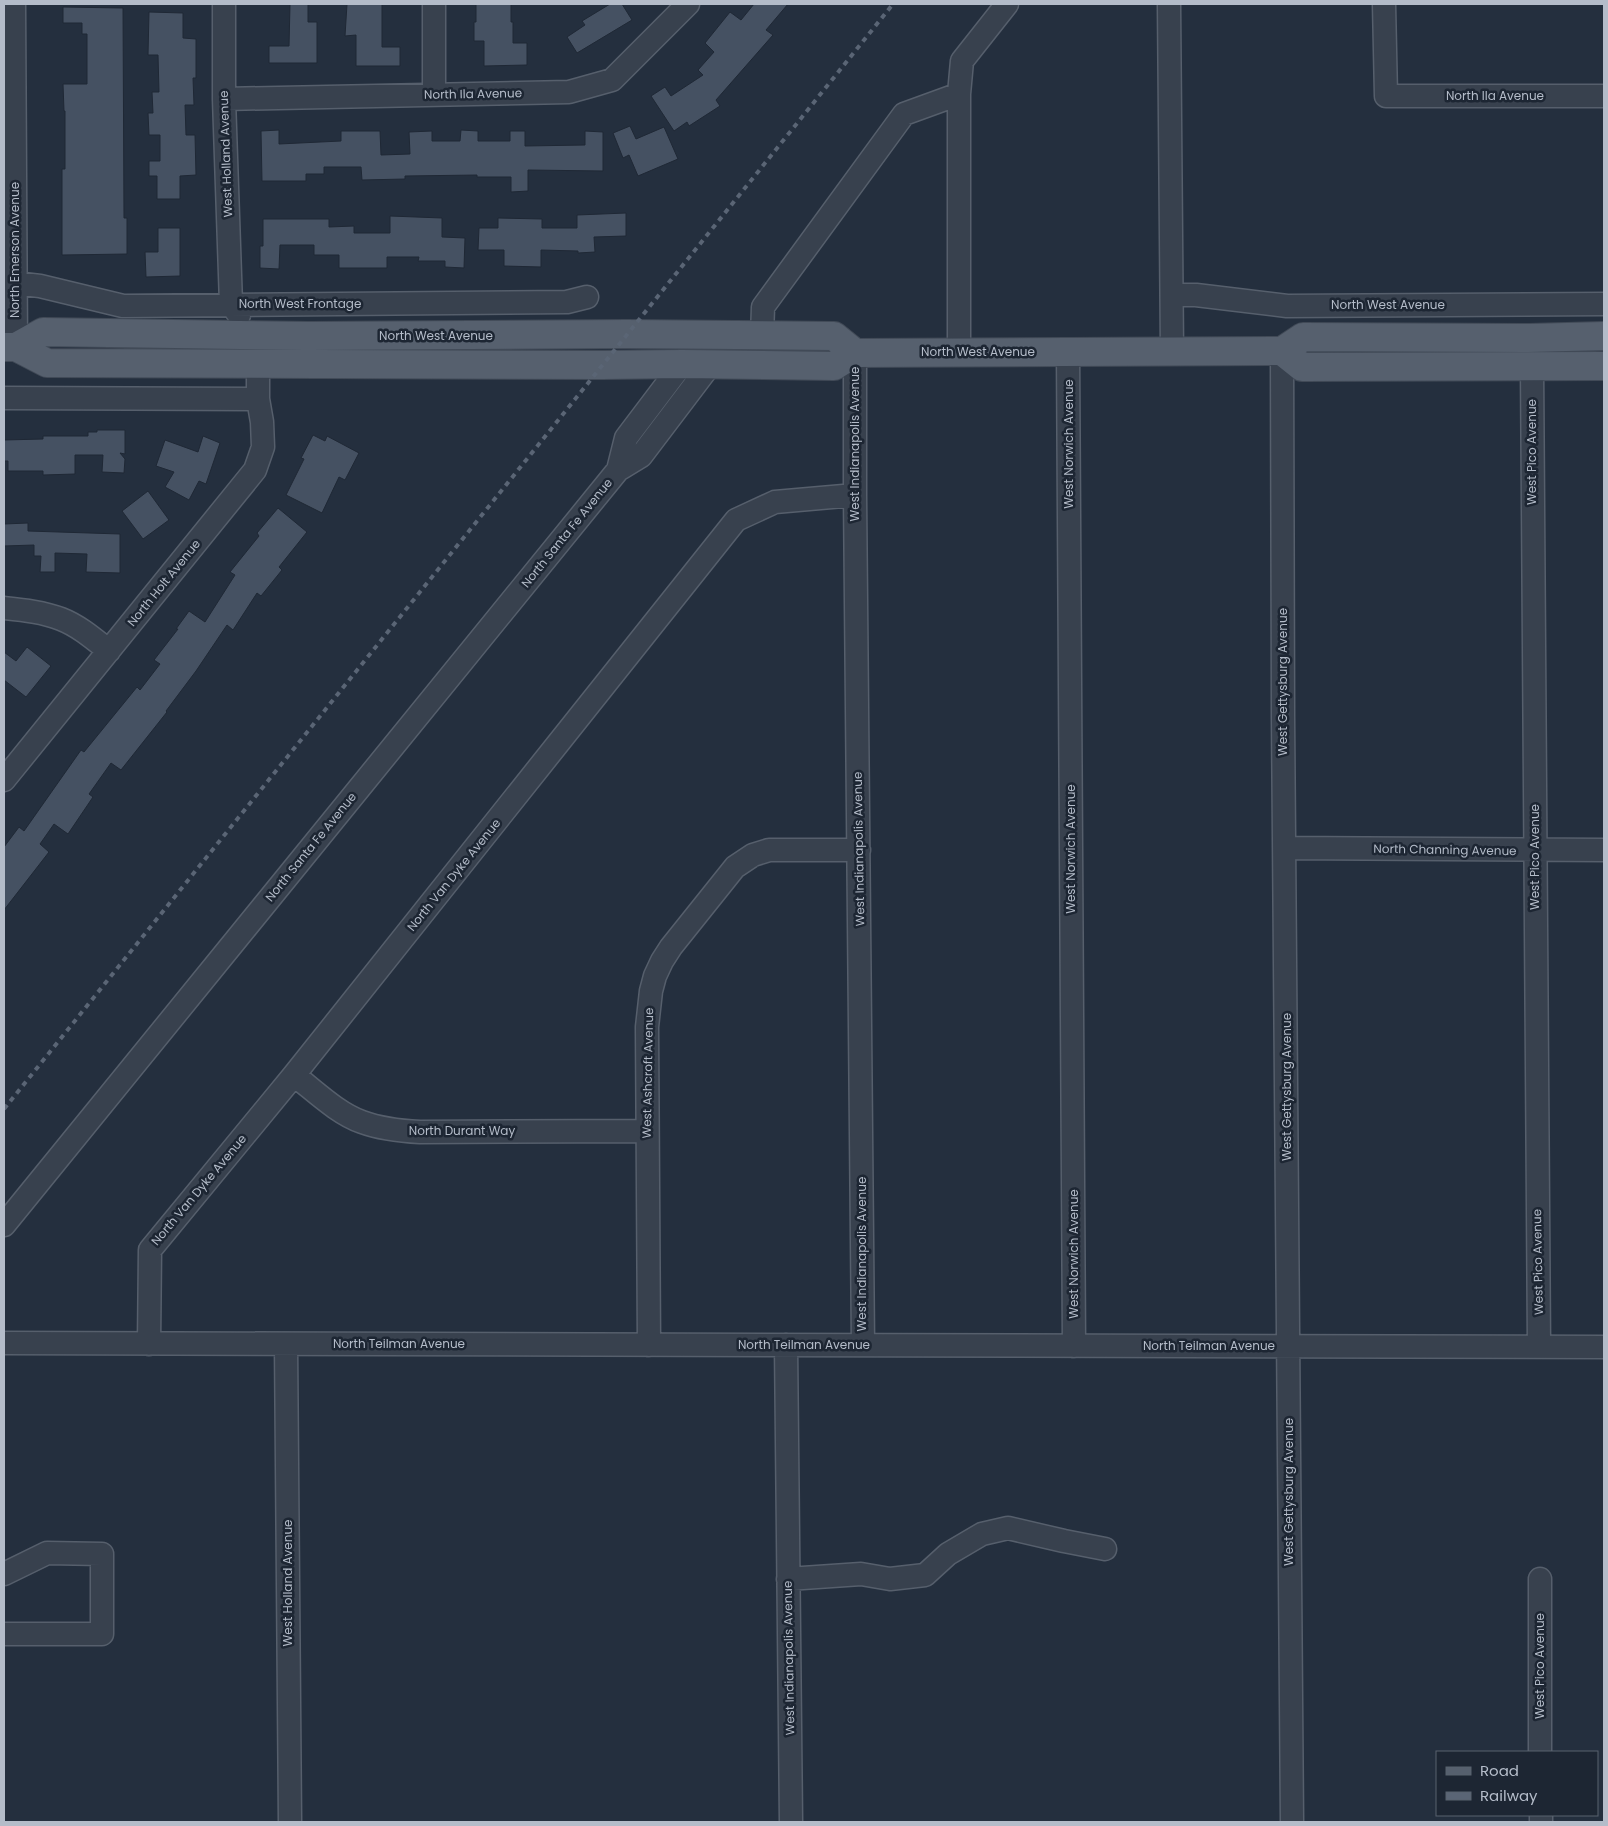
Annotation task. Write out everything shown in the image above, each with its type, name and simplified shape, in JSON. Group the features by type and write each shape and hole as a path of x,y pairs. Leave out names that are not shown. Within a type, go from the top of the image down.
{"main road":[{"name":"North West Avenue","path":"10,347 43,332 452,336 627,334 834,336 855,353 1282,351"},
{"path":"256,335 258,364"},
{"path":"682,364 694,354 709,350 746,350 762,336"},
{"path":"1604,336 1529,338 1302,337 1282,351 1302,368 1604,366"},
{"path":"10,347 48,363 834,366 855,353"}],"street":[{"name":"North Emerson Avenue","path":"10,347 15,284 9,211 14,4"},
{"name":"West Holland Avenue","path":"224,4 224,99 231,304"},
{"path":"434,4 434,94"},
{"name":"North Ila Avenue","path":"224,99 568,92 612,80 688,4"},
{"path":"959,352 959,94 962,61 1007,4"},
{"path":"1169,4 1172,351"},
{"name":"North Ila Avenue","path":"1384,4 1386,96 1604,96"},
{"path":"762,336 763,307 904,114 959,94"},
{"name":"North West Frontage","path":"15,284 40,286 123,306 567,302 587,297"},
{"name":"North West Avenue","path":"1172,295 1196,295 1287,306 1604,304"},
{"path":"200,334 231,304 256,335"},
{"name":"West Norwich Avenue","path":"1068,351 1074,1346"},
{"name":"West Gettysburg Avenue","path":"1282,351 1292,1822"},
{"name":"West Indianapolis Avenue","path":"855,353 854,495 863,1345"},
{"name":"North Holt Avenue","path":"4,780 110,651 254,470 263,447 262,422 258,399 258,364"},
{"name":"North Santa Fe Avenue","path":"618,470 626,438 682,364"},
{"name":"North Santa Fe Avenue","path":"4,1225 618,470 641,456 710,365"},
{"name":"West Pico Avenue","path":"1532,366 1539,1347"},
{"path":"4,398 258,399"},
{"name":"North Van Dyke Avenue","path":"149,1344 150,1250 294,1075 736,520 774,502 854,495"},
{"path":"4,608 38,612 62,619 85,632 110,651"},
{"name":"North Channing Avenue","path":"1285,848 1604,850"},
{"name":"West Ashcroft Avenue","path":"648,1345 646,1131 648,1008 655,976 666,953 730,872 747,858 760,852 777,849 859,850"},
{"name":"North Durant Way","path":"294,1075 360,1122 391,1129 420,1132 646,1131"},
{"name":"North Teilman Avenue","path":"4,1343 1604,1347"},
{"name":"West Holland Avenue","path":"286,1344 290,1822"},
{"name":"West Indianapolis Avenue","path":"786,1345 791,1822"},
{"path":"788,1579 861,1574 890,1578 925,1575 948,1554 982,1534 1008,1528 1105,1549"},
{"path":"4,1574 47,1553 102,1554 102,1634 4,1634"},
{"name":"West Pico Avenue","path":"1540,1579 1540,1751"}],"building":[{"path":"290,4 308,4 308,22 317,22 317,63 269,63 269,46 289,46"},
{"path":"347,4 382,4 382,47 400,47 400,66 356,66 356,35 345,36"},
{"path":"476,4 511,4 513,43 527,43 527,65 484,66 484,41 474,41"},
{"path":"610,4 622,4 632,20 577,53 567,37 585,25 582,21"},
{"path":"754,4 788,4 766,30 773,35 716,100 720,106 689,126 687,122 674,131 651,96 665,87 671,96 703,75 698,70 714,52 705,43 730,12 741,20"},
{"path":"63,7 123,8 124,218 127,218 127,254 62,255 62,169 65,169 63,84 87,84 87,34 82,34 82,23 63,23"},
{"path":"149,12 183,13 183,38 196,39 196,78 193,78 194,105 185,105 186,135 195,135 196,175 180,176 180,199 157,199 157,176 149,176 149,161 160,161 160,135 149,135 148,113 153,113 152,92 159,92 158,55 148,55"},
{"path":"630,126 636,139 664,127 678,159 638,176 629,155 623,158 613,133"},
{"path":"279,130 279,144 341,141 341,131 380,131 381,155 410,154 409,132 432,131 432,141 460,141 461,130 478,131 478,141 510,141 510,131 525,131 525,146 585,145 585,131 603,132 603,171 528,170 528,191 511,192 511,177 477,177 477,175 405,176 405,179 362,180 361,167 324,167 324,174 306,174 306,181 262,181 261,131"},
{"path":"626,213 626,236 594,237 595,252 578,253 578,251 541,250 541,267 504,266 504,250 478,250 479,228 498,228 498,218 542,219 542,228 577,228 577,215"},
{"path":"390,216 442,218 442,237 465,238 464,268 445,267 445,261 418,261 419,257 387,257 387,268 339,268 339,255 314,255 314,245 280,245 279,269 260,268 260,246 263,246 263,219 329,219 329,227 354,226 354,233 390,233"},
{"path":"158,228 180,228 180,276 146,277 145,252 158,252"},
{"path":"97,430 125,430 125,454 120,453 125,459 124,473 102,472 103,455 75,455 75,474 43,475 43,471 8,471 8,461 4,461 4,440 43,439 43,436 88,436 88,432 97,432"},
{"path":"313,435 325,441 327,436 359,453 345,480 339,477 322,513 286,495 304,459 301,458"},
{"path":"203,436 220,443 206,484 199,481 189,500 165,487 174,472 156,466 165,440 198,452"},
{"path":"148,491 169,520 143,539 122,511"},
{"path":"278,508 307,532 279,567 282,570 261,596 257,593 233,630 227,625 167,712 121,770 111,763 89,794 93,797 68,834 54,824 40,844 49,852 4,910 4,847 19,827 24,831 81,750 84,752 137,687 140,690 160,664 154,660 178,629 176,629 189,611 205,622 235,575 230,572 259,536 257,533"},
{"path":"28,523 28,531 120,534 120,573 86,572 87,554 55,553 55,572 40,572 41,556 34,556 34,545 4,546 4,524"},
{"path":"27,647 51,666 26,697 4,680 4,652 16,661"}],"railway":[{"path":"4,1109 893,4"}]}
